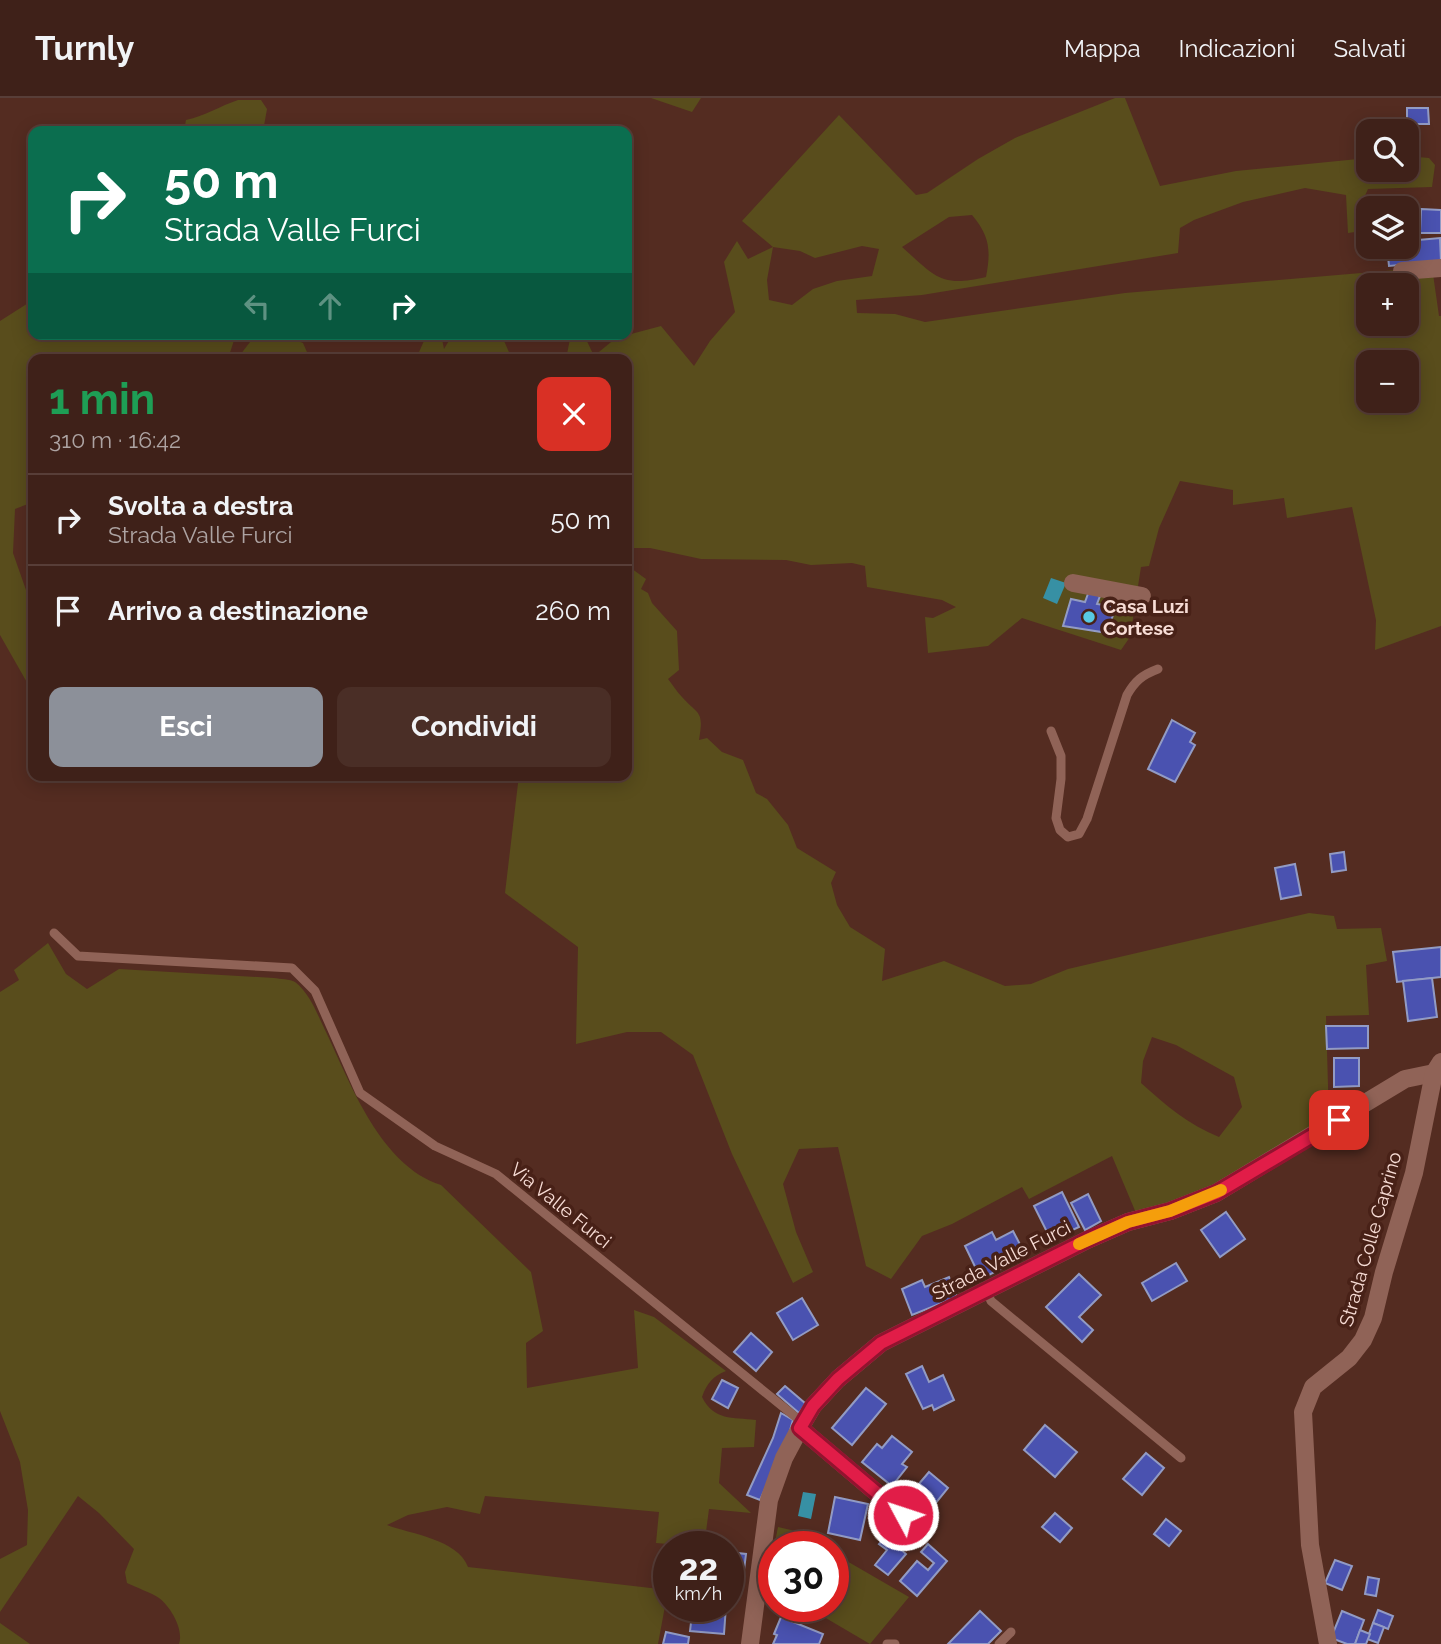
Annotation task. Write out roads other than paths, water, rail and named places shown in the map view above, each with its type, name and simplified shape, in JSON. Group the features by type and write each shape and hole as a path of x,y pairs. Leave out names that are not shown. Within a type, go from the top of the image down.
{"street":[{"path":"1402,271 1441,268"},
{"path":"1073,583 1142,596"},
{"name":"Strada Valle Furci","path":"750,1644 769,1500 784,1458 813,1406 838,1379 881,1343 1128,1222 1170,1211 1216,1193 1405,1079 1438,1067"},
{"name":"Strada Colle Caprino","path":"1328,1644 1310,1545 1303,1412 1313,1387 1349,1358 1363,1340 1373,1318 1414,1173 1438,1067"},
{"path":"802,1426 923,1532"}],"lane":[{"path":"1051,731 1061,756 1056,818 1060,830 1068,837 1079,834 1087,819 1127,695 1135,680 1158,669"},
{"name":"Via Valle Furci","path":"54,933 78,956 292,968 315,991 360,1093 435,1146 496,1174 802,1426"},
{"path":"986,1290 992,1301 1181,1458"},
{"path":"999,1644 1010,1632"},
{"path":"887,1644 895,1644"}],"water":[{"path":"1051,578 1066,583 1057,604 1043,598"},
{"path":"803,1492 816,1494 811,1519 798,1516"}],"place":[{"name":"Casa Luzi Cortese","path":"1089,617"}]}
